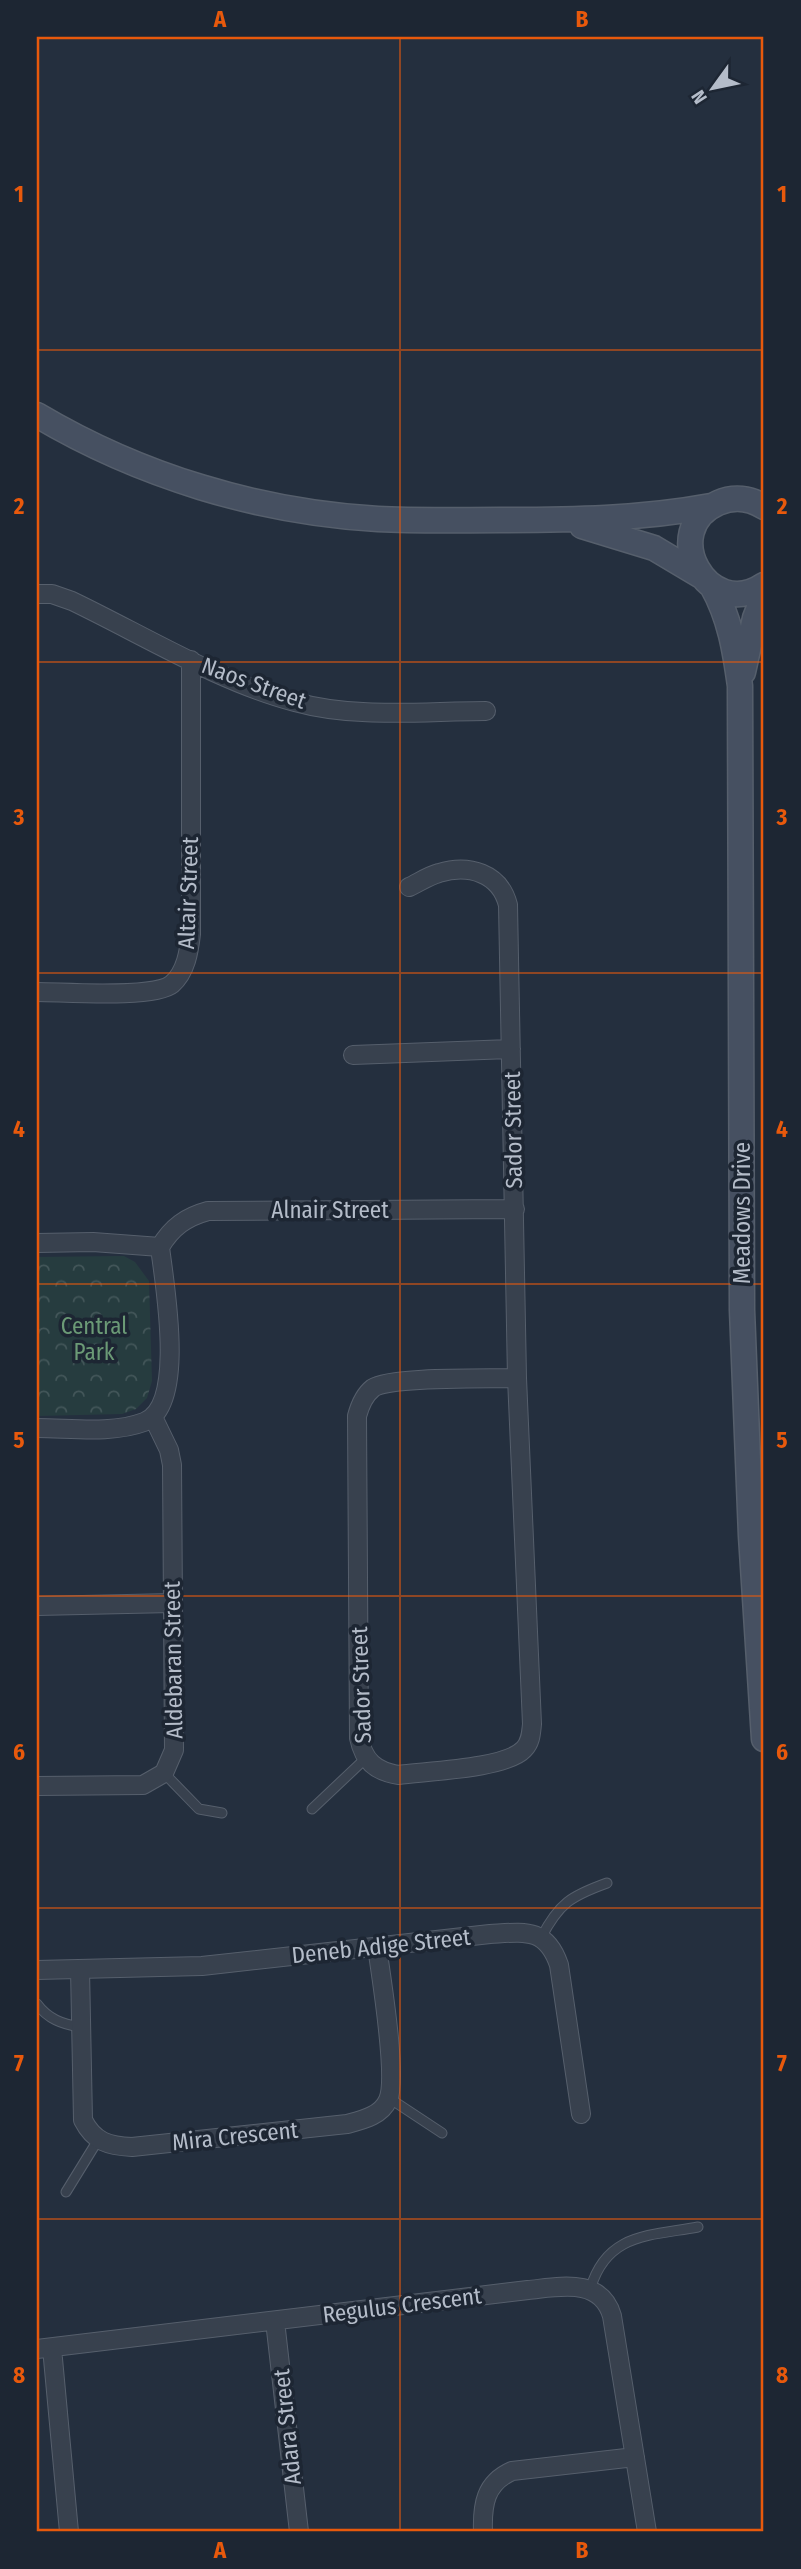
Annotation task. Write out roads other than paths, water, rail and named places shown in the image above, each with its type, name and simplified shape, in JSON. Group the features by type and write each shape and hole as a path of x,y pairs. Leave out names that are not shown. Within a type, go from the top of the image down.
{"street":[{"path":"37,415 69,434 142,467 242,499 318,512 377,519 558,520 640,516 710,506 740,498 756,502 764,508"},
{"name":"Meadows Drive","path":"710,506 699,517 692,531 691,555 724,608 732,631 740,686 742,1310 751,1536 764,1739"},
{"path":"558,520 654,548 726,592 742,593 757,590 764,585"},
{"name":"Naos Street","path":"37,594 52,594 72,601 191,660 266,693 318,707 369,712 486,711"},
{"name":"Meadows Drive","path":"740,686 755,618 764,595"},
{"name":"Altair Street","path":"37,992 146,992 170,986 179,978 191,934 191,660"},
{"name":"Sador Street","path":"409,887 437,873 463,870 491,876 505,892 509,924 517,1378 533,1724 530,1741 516,1756 503,1762 423,1772 383,1772 372,1766 366,1758 359,1738 357,1416 360,1406 373,1388 396,1381 517,1378"},
{"name":"Sador Street","path":"353,1055 511,1049"},
{"name":"Alnair Street","path":"160,1247 181,1222 208,1210 515,1209"},
{"path":"37,1244 93,1242 160,1247 168,1315 169,1368 163,1401 153,1417 145,1422 112,1428 37,1428"},
{"name":"Aldebaran Street","path":"37,1786 143,1785 164,1773 174,1750 172,1465 169,1450 153,1417"},
{"path":"37,1605 172,1603"},
{"name":"Deneb Adige Street","path":"37,1970 183,1967 521,1932 533,1933 541,1938"},
{"path":"541,1938 555,1952 559,1965 581,2114"},
{"path":"377,1947 387,2026 391,2087 389,2098"},
{"path":"80,1969 81,2110 89,2132 98,2140"},
{"name":"Mira Crescent","path":"98,2140 110,2146 132,2147 347,2124 377,2113 389,2098"},
{"name":"Regulus Crescent","path":"44,2348 528,2290 571,2286 590,2290"},
{"path":"590,2290 606,2302 612,2316 647,2532"},
{"name":"Adara Street","path":"275,2321 299,2532"},
{"path":"44,2348 69,2532"},
{"path":"483,2532 484,2500 490,2488 503,2476 512,2472 635,2457"}],"lane":[{"path":"312,1809 366,1758"},
{"path":"164,1773 199,1810 222,1813"},
{"path":"541,1938 551,1917 564,1902 578,1893 607,1883"},
{"path":"37,2004 43,2013 55,2021 80,2027"},
{"path":"389,2098 442,2133"},
{"path":"66,2192 98,2140"},
{"path":"590,2290 595,2274 607,2256 618,2246 634,2238 698,2227"}],"park label":[{"name":"Central Park","path":"94,1339"}]}
